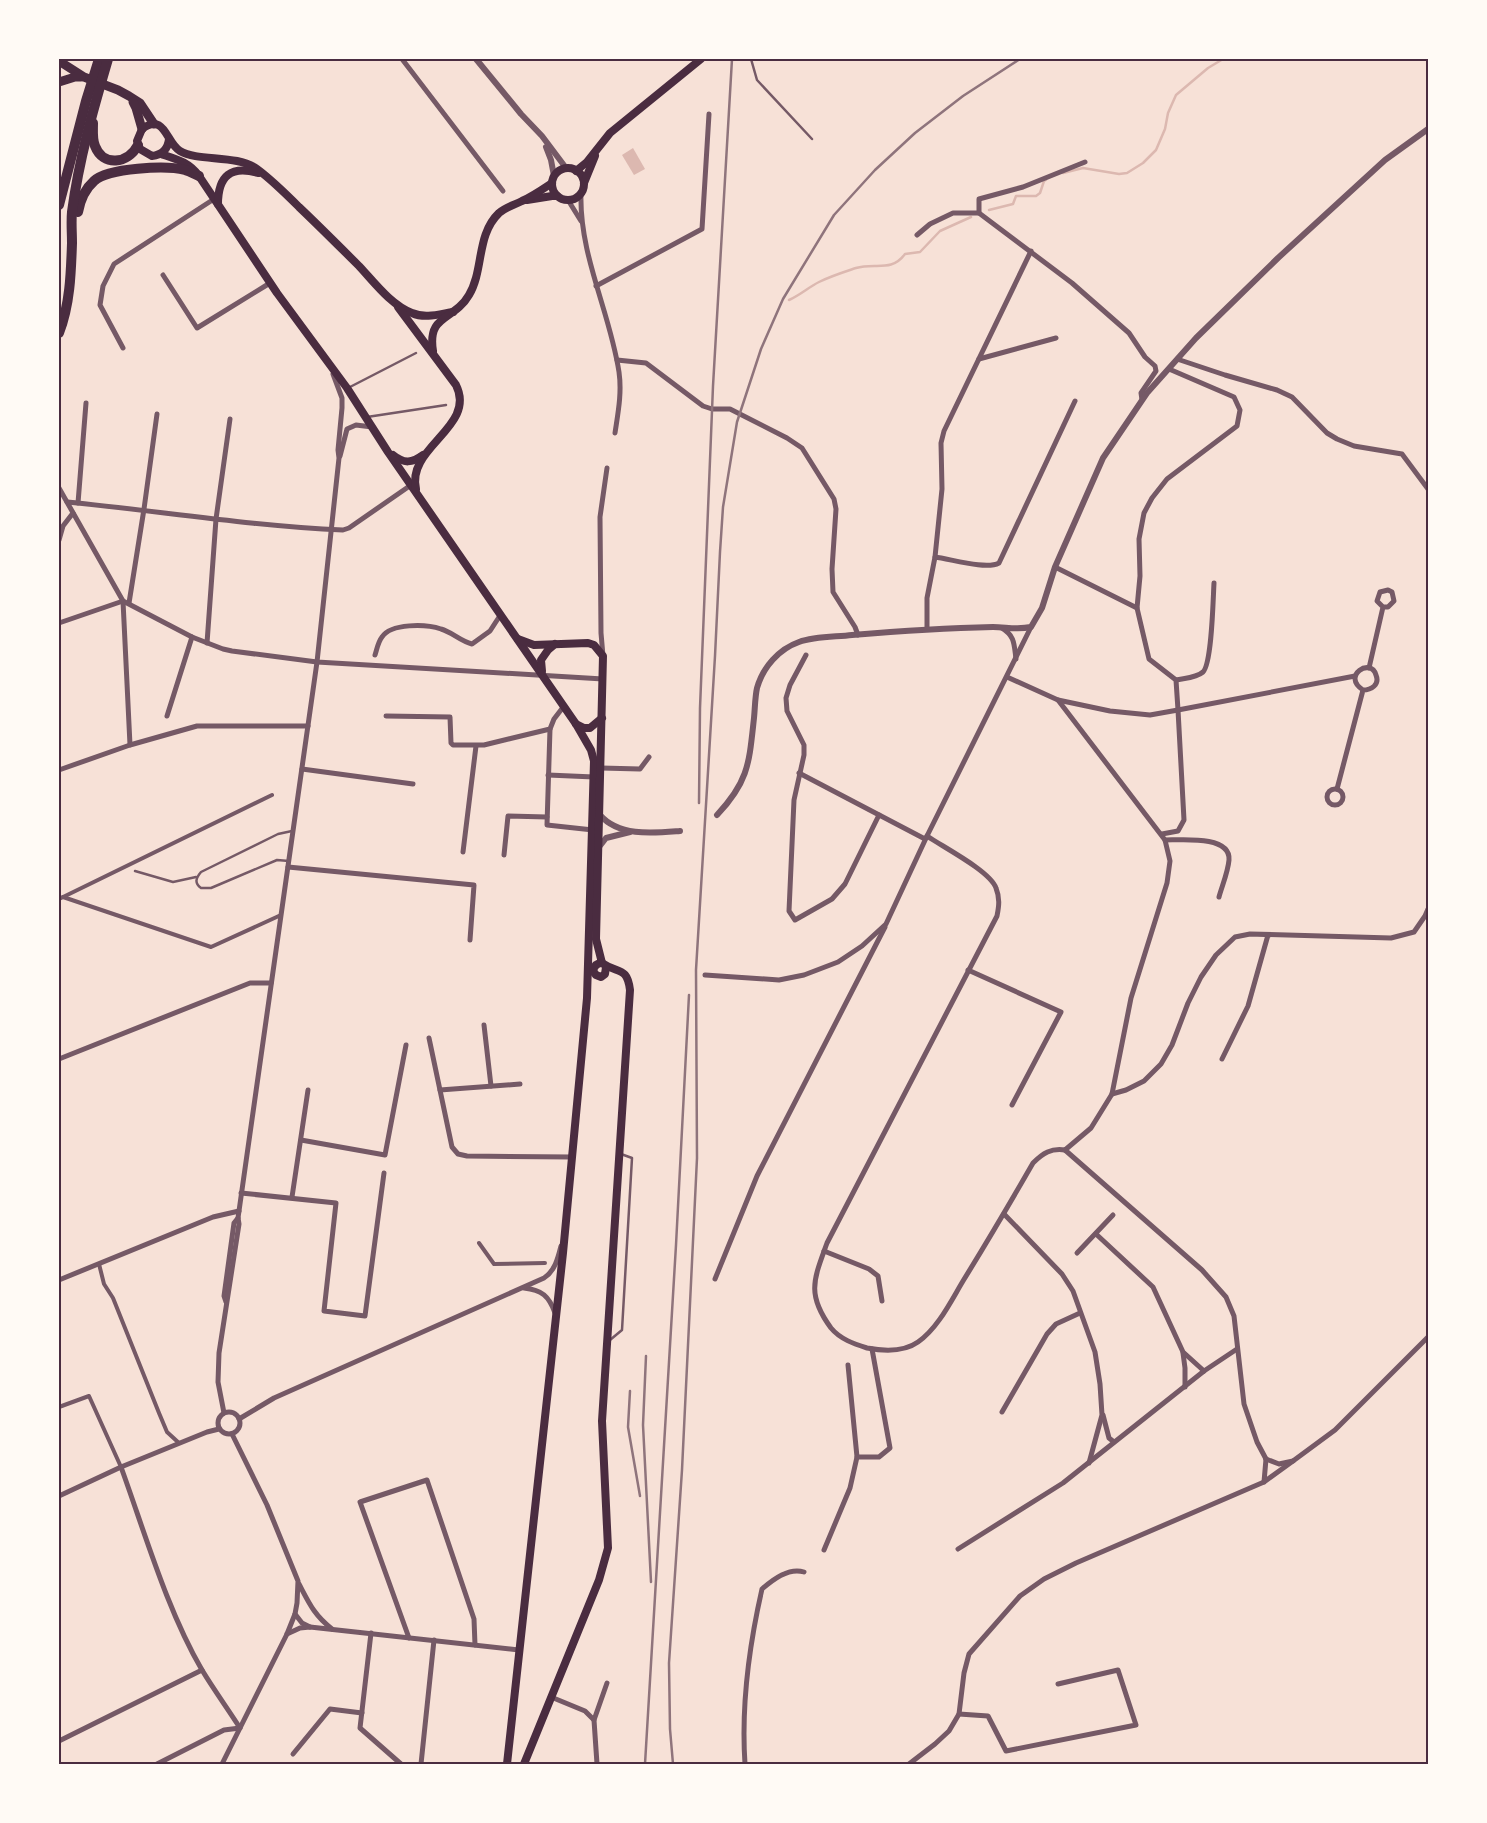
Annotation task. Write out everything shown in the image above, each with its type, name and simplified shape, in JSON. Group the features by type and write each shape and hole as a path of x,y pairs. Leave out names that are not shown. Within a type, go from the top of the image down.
{"highway":[{"path":"59,334 66,307 72,242 72,214 99,59"},
{"path":"59,205 90,103 108,59"},
{"path":"59,62 84,78"},
{"path":"59,82 75,77 84,78 118,90 140,103 154,124"},
{"path":"129,96 136,108 142,128"},
{"path":"90,103 95,147 99,153 106,158 116,161 124,160 138,146"},
{"path":"72,242 79,205 85,192 94,181 107,174 127,170 174,168 199,176"}],"main road":[{"path":"576,171 587,162 602,143 626,119 701,59"},
{"path":"169,139 167,148 156,156 147,155 140,150 137,136 142,128 154,124 166,130 173,146 185,154 232,160 250,165 276,184 395,303 456,385 460,406 456,417 424,454 415,461 408,462 398,460 388,452"},
{"path":"523,200 552,196 568,200 575,198 581,193 602,143"},
{"path":"160,154 193,167 270,283 328,362 564,706 576,724 594,761 588,998 566,1226 507,1764"},
{"path":"433,353 431,339 434,327 462,304 473,288 481,248 489,227 498,214 509,206 523,200 553,179 557,172 566,168 580,174 584,182"},
{"path":"216,202 218,192 227,175 236,170 263,174"},
{"path":"553,179 553,190 558,196"},
{"path":"395,303 411,313 424,316 453,312"},
{"path":"417,493 414,476 424,454"},
{"path":"518,640 534,645 588,643 594,645 603,656 596,939 599,967 588,998"},
{"path":"543,676 540,665 541,660 555,644"},
{"path":"576,724 584,728 590,728 595,726 602,718"},
{"path":"590,944 599,967"},
{"path":"524,1764 599,1580 608,1548 602,1429 630,990 625,974 599,967"}],"street":[{"path":"402,59 503,191"},
{"path":"476,59 521,114 542,136 566,168"},
{"path":"596,286 702,229 709,114"},
{"path":"715,1279 757,1176 886,924 996,695 1007,678 1042,608 1055,567 1103,458 1142,400 1177,359 1334,206 1398,150 1428,129"},
{"path":"542,136 552,160 553,179"},
{"path":"979,213 980,200 1023,187 1085,162"},
{"path":"581,193 582,221 596,286 616,360 620,396 615,433"},
{"path":"568,200 582,221"},
{"path":"122,348 100,305 103,286 114,264 216,202"},
{"path":"917,235 930,224 953,213 979,213 1031,251 1072,283 1129,333 1145,357 1155,366 1156,371 1141,393 1142,400"},
{"path":"927,628 927,598 935,556 942,489 941,443 944,431 1031,251"},
{"path":"163,275 197,328 270,283"},
{"path":"979,360 1056,338"},
{"path":"1177,359 1277,390 1292,397 1327,433 1337,440 1354,446 1402,454 1428,490"},
{"path":"616,360 646,363 703,406 712,409 730,409 787,438 802,448 834,499 836,509 833,592 858,635"},
{"path":"328,362 336,378 342,398 339,458"},
{"path":"1162,834 1178,831 1184,820 1176,680 1149,659 1137,608 1140,576 1138,539 1144,513 1167,478 1237,426 1240,410 1234,397 1169,369"},
{"path":"935,556 993,566 999,562 1075,401"},
{"path":"78,503 86,403"},
{"path":"130,745 126,602 144,509 157,414"},
{"path":"207,643 216,519 230,419"},
{"path":"224,1413 218,1382 218,1362 226,1302 224,1296 234,1223 238,1218 318,662 339,458 346,429 356,425 372,427"},
{"path":"603,656 601,634 600,517 607,468"},
{"path":"67,502 144,509 216,519 343,530 349,528 411,485"},
{"path":"59,488 126,602 192,637 223,649 318,662 603,679"},
{"path":"59,540 63,526 73,513"},
{"path":"1055,567 1137,608"},
{"path":"1176,680 1197,676 1204,671 1206,666 1209,654 1214,583"},
{"path":"59,623 126,602"},
{"path":"1369,668 1383,607"},
{"path":"375,655 382,636 393,628 405,626 440,629 472,644 490,631 501,614"},
{"path":"716,815 732,798 743,778 750,759 757,688 766,669 779,652 800,641 927,628 999,627 1018,630 1031,627"},
{"path":"999,627 1010,633 1013,639 1016,658"},
{"path":"588,643 594,641 601,634"},
{"path":"166,716 192,637"},
{"path":"806,654 790,685 786,698 787,711 804,745 804,754 794,800 789,911 795,920 832,898 845,884 879,815"},
{"path":"1363,668 1369,668 1377,676 1377,682 1374,687 1362,690 1355,682 1355,676 1363,668"},
{"path":"1007,678 1058,700 1110,710 1150,715 1355,676"},
{"path":"1337,789 1362,690"},
{"path":"799,773 926,838 987,875 996,887 999,901 997,916 824,1251 814,1285 817,1303 824,1318 834,1331 846,1340 872,1349 894,1350 917,1343 927,1335 953,1298 1033,1163 1042,1154 1050,1150 1065,1150 1091,1128 1112,1094 1131,998 1167,882 1170,861 1162,834 1058,700"},
{"path":"564,706 554,719 550,729 547,825 593,830"},
{"path":"386,716 450,717 453,745 476,746 550,729"},
{"path":"59,770 130,745 197,726 308,726"},
{"path":"463,852 476,746"},
{"path":"601,768 640,769 649,757"},
{"path":"302,769 413,784"},
{"path":"548,775 594,777"},
{"path":"61,898 272,795"},
{"path":"600,815 609,824 632,831 656,833 680,831"},
{"path":"504,855 508,816 547,817"},
{"path":"599,847 603,841 611,836 632,831"},
{"path":"1165,840 1206,840 1222,845 1229,852 1229,860 1218,897"},
{"path":"288,864 474,885 470,940"},
{"path":"61,898 212,947 281,915"},
{"path":"1112,1094 1126,1090 1144,1081 1161,1064 1172,1045 1188,1003 1201,977 1216,954 1236,937 1250,934 1391,938 1414,932 1428,909"},
{"path":"705,975 779,980 804,975 838,962 862,946 886,924"},
{"path":"1222,1059 1248,1006 1268,935"},
{"path":"968,970 1061,1012 1012,1105"},
{"path":"59,1059 250,983 271,983"},
{"path":"484,1025 491,1086"},
{"path":"429,1038 452,1147 458,1154 467,1156 572,1157"},
{"path":"301,1140 385,1155 406,1045"},
{"path":"440,1090 520,1084"},
{"path":"292,1197 308,1090"},
{"path":"1065,1150 1215,1284 1226,1297 1234,1316 1244,1404 1257,1442 1266,1460 1264,1482"},
{"path":"241,1193 336,1203 324,1311 365,1316 384,1173"},
{"path":"59,1280 213,1217 238,1210"},
{"path":"1004,1214 1062,1274 1073,1292 1095,1352 1102,1415 1109,1438 1114,1442"},
{"path":"1077,1253 1113,1216"},
{"path":"239,1419 281,1395 523,1288 550,1274 556,1264 566,1226"},
{"path":"1096,1234 1153,1287 1183,1352 1185,1368 1184,1387"},
{"path":"479,1244 494,1264 545,1263"},
{"path":"824,1251 869,1269 878,1276 882,1301"},
{"path":"99,1264 104,1284 113,1298 167,1432 179,1444"},
{"path":"523,1288 534,1289 547,1296 556,1315"},
{"path":"1002,1412 1047,1334 1056,1324 1080,1313"},
{"path":"909,1764 936,1744 949,1731 959,1714 964,1673 969,1654 1020,1596 1044,1579 1076,1562 1264,1482 1335,1430 1428,1337"},
{"path":"857,1457 879,1457 890,1448 872,1349"},
{"path":"958,1549 1063,1483 1204,1371 1237,1349"},
{"path":"1183,1352 1204,1371"},
{"path":"824,1550 850,1488 857,1457 848,1365"},
{"path":"59,1407 89,1396 121,1468 169,1599 202,1670 240,1728"},
{"path":"224,1413 234,1414 239,1419"},
{"path":"219,1429 219,1418 224,1413"},
{"path":"1089,1463 1102,1415"},
{"path":"219,1429 225,1434 232,1434 238,1430 239,1419"},
{"path":"59,1496 121,1468 219,1429"},
{"path":"232,1434 269,1510 311,1609 320,1620 332,1629"},
{"path":"1266,1460 1279,1464 1293,1461"},
{"path":"409,1638 360,1502 428,1480 474,1619 475,1645"},
{"path":"745,1764 743,1733 749,1655 762,1589 770,1582 791,1571 798,1570 804,1572"},
{"path":"222,1764 287,1634 295,1614 298,1581"},
{"path":"295,1614 302,1623 310,1627"},
{"path":"287,1634 300,1628 310,1627 519,1650"},
{"path":"371,1633 360,1728 401,1764"},
{"path":"421,1764 434,1640"},
{"path":"59,1741 202,1670"},
{"path":"959,1714 988,1716 1006,1751 1136,1726 1118,1670 1058,1684"},
{"path":"597,1764 594,1720 607,1683"},
{"path":"551,1697 585,1711 594,1720"},
{"path":"293,1754 330,1709 362,1713"},
{"path":"157,1764 224,1730 240,1728"}],"lane":[{"path":"751,59 757,80 812,139"},
{"path":"346,388 416,353"},
{"path":"366,418 446,406"},
{"path":"135,871 173,882 196,877 200,872 278,834 293,831"},
{"path":"196,877 198,886 206,889 277,860 288,864"},
{"path":"607,1343 622,1330 632,1158 619,1154"}],"shaded area":[{"path":"633,148 645,169 634,175 622,155"}],"waterway":[{"path":"1063,173 1083,168 1119,174 1127,173 1143,163 1156,150 1176,95 1208,68 1223,59"},
{"path":"989,210 1013,204 1016,196 1036,196 1040,193 1046,180"},
{"path":"789,300 819,282 838,274 863,266 888,265 900,260 905,254 920,252 940,231 971,217"}],"railway":[{"path":"699,803 700,708 713,386 732,59"},
{"path":"673,1764 670,1729 669,1663 682,1470 697,1158 696,970 723,507 737,422 761,349 783,299 834,215 875,170 915,133 963,96 1020,59"},
{"path":"645,1764 689,995"},
{"path":"646,1356 643,1425 651,1582"},
{"path":"630,1391 628,1427 640,1496"}]}
